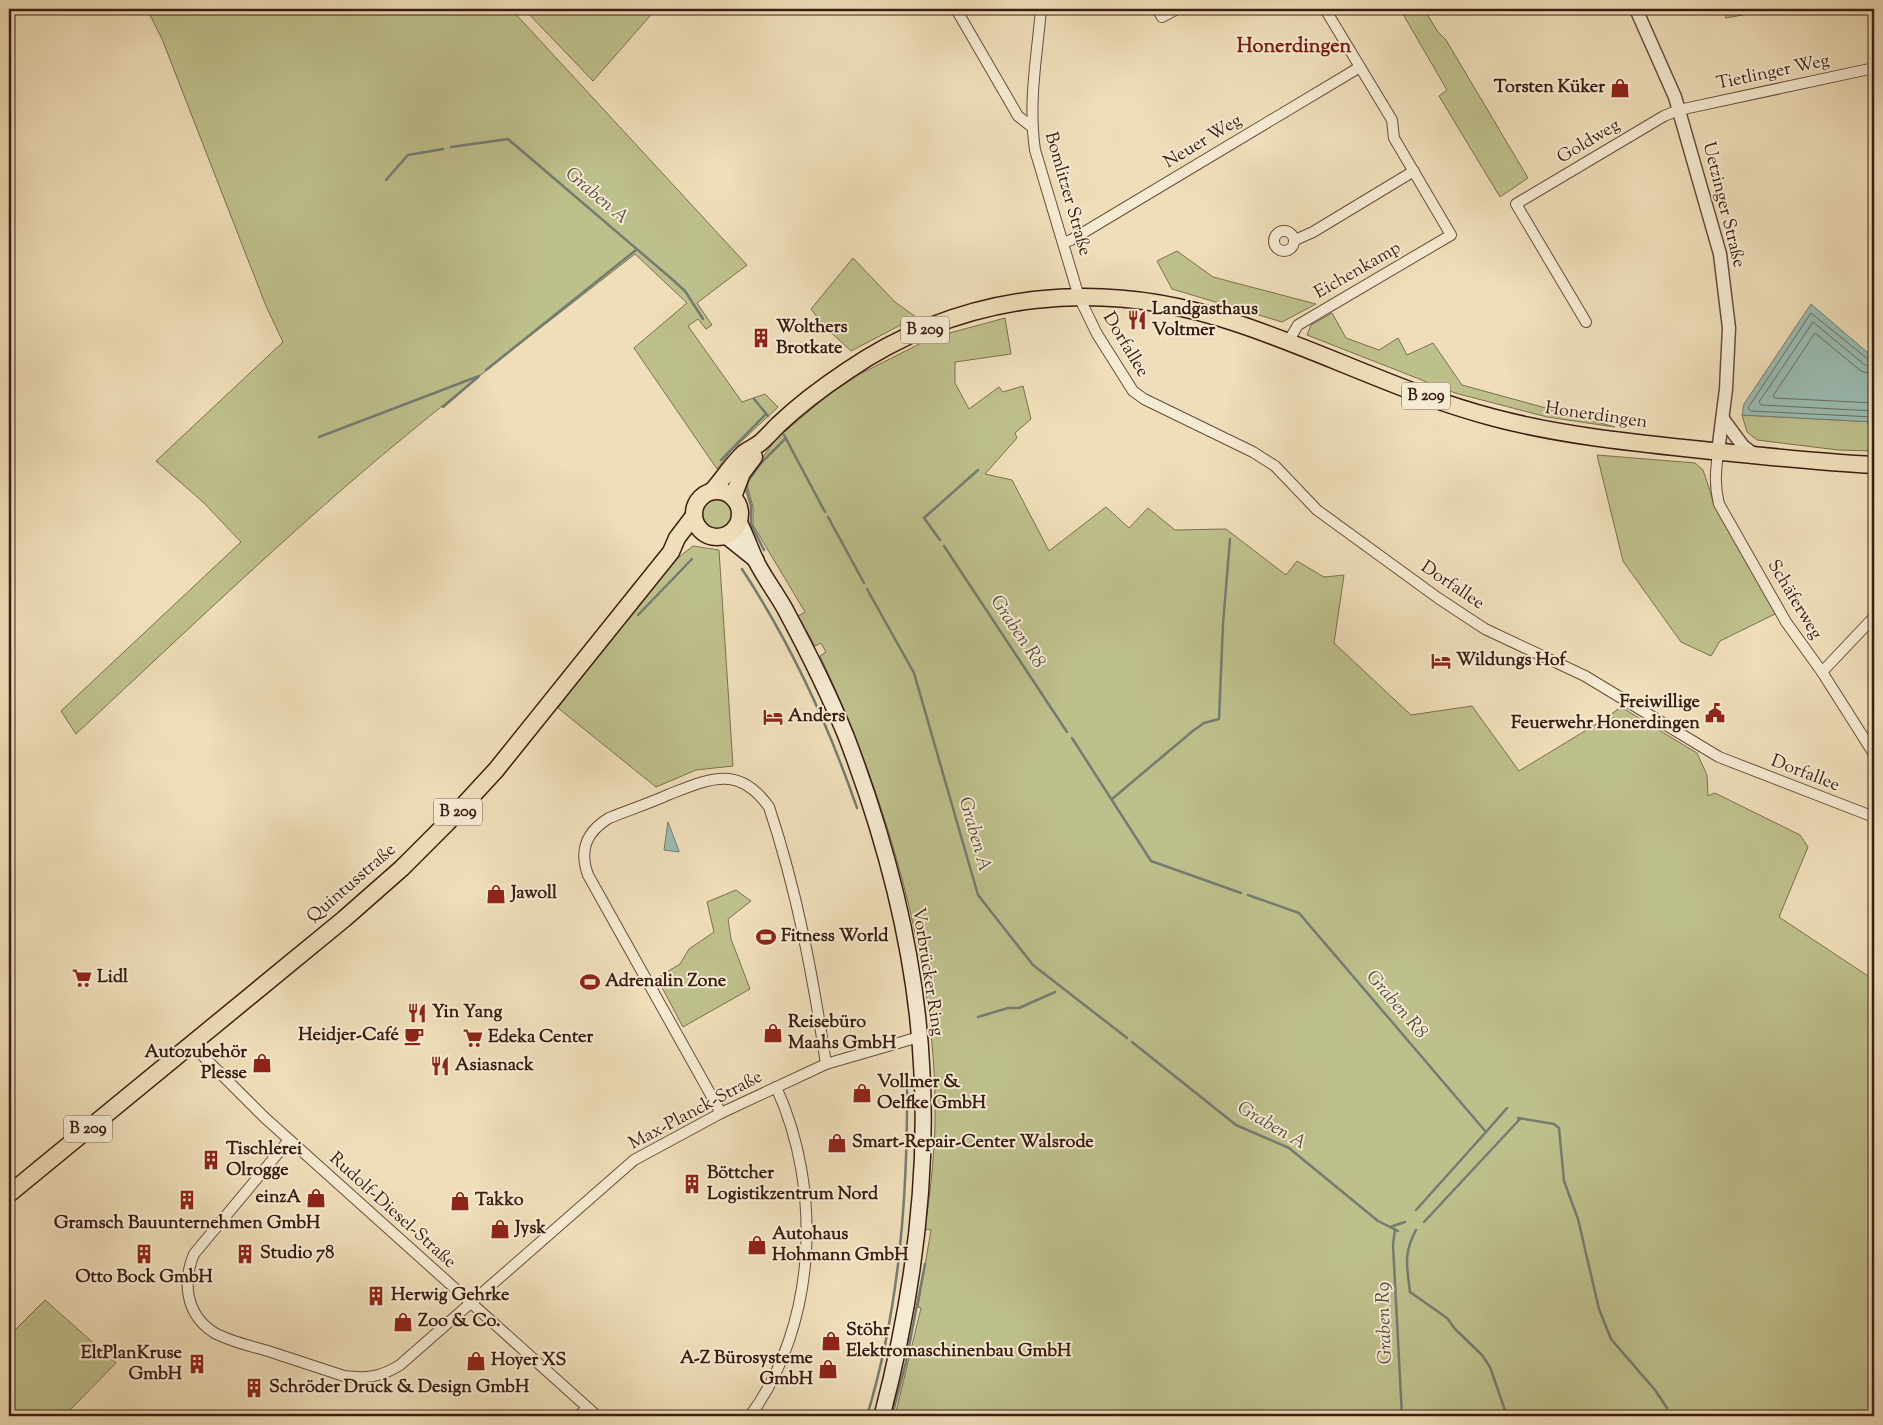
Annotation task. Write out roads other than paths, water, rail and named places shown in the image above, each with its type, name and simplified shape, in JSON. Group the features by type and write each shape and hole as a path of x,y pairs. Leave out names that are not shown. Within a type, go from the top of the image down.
{"main road":[{"name":"B 209","path":"694,517 694,510 700,498 712,491 745,452 759,444 796,409 848,370 934,325 1000,305 1079,296 1132,298 1190,309 1288,342"},
{"name":"Honerdingen","path":"1288,342 1429,397 1495,418 1542,429 1626,442 1718,452 1874,465"},
{"name":"B 209","path":"733,497 742,473 753,458 759,444"},
{"path":"694,517 696,524 705,534 715,537 726,536 734,530 739,522 740,509 733,497 724,491 712,491"},
{"name":"Quintusstraße","path":"9,1194 344,920 448,822 496,770 670,552 694,517"},
{"name":"Vorbrücker Ring","path":"739,522 756,560 814,665 842,727 860,776 897,899 907,950 919,1037 923,1103 916,1234 909,1295 896,1363 882,1416"},
{"name":"Quintusstraße","path":"670,552 705,534"},
{"name":"Vorbrücker Ring","path":"726,536 756,560"}],"street":[{"path":"956,9 1018,116 1032,127"},
{"name":"Bomlitzer Straße","path":"1041,9 1032,101 1032,127 1041,175 1079,296"},
{"path":"1157,9 1162,17 1176,9"},
{"path":"1295,240 1313,232 1414,171 1394,138 1392,120 1325,9"},
{"name":"Uetzinger Straße","path":"1636,9 1650,37 1679,110 1712,221 1726,288 1729,328 1723,419 1718,452"},
{"name":"Neuer Weg","path":"1063,243 1080,235 1360,67"},
{"name":"Tietlinger Weg","path":"1679,110 1874,68"},
{"name":"Goldweg","path":"1586,322 1516,204 1664,116 1679,110"},
{"name":"Eichenkamp","path":"1288,342 1298,325 1451,235 1414,171"},
{"name":"Dorfallee","path":"1079,296 1097,334 1133,391 1144,400 1253,452 1275,466 1317,510 1454,608 1485,628 1585,676 1719,757 1874,817"},
{"path":"1723,419 1743,446 1754,455"},
{"name":"Schäferweg","path":"1718,452 1715,477 1719,504 1786,622 1822,672 1874,754"},
{"path":"1822,672 1874,617"},
{"path":"721,1113 588,875 583,855 585,844 598,825 609,818 709,779 734,779 749,786 763,798 769,807 792,879 811,965 826,1064"},
{"name":"Max-Planck-Straße","path":"289,1140 194,1254 188,1267 186,1281 191,1307 202,1323 224,1337 344,1376 364,1378 389,1372 400,1365 472,1304 634,1160 721,1113 826,1064 919,1037"},
{"name":"Rudolf-Diesel-Straße","path":"192,1045 289,1140 597,1416"},
{"path":"750,1416 776,1375 799,1306 806,1264 808,1226 803,1184 796,1149 776,1087"},
{"path":"578,1416 588,1408"}],"water":[{"path":"1811,304 1874,358 1874,422 1742,415 1744,404"},
{"path":"668,822 679,851 679,852 664,850"}],"waterway":[{"name":"Graben A","path":"451,147 508,139 685,291 703,319"},
{"name":"Graben A","path":"386,180 408,155 443,149"},
{"path":"486,370 636,250"},
{"path":"319,437 479,376"},
{"path":"443,407 478,377"},
{"name":"Graben A","path":"754,399 768,416"},
{"path":"721,460 766,414"},
{"name":"Graben A","path":"784,435 825,512"},
{"path":"764,550 751,524 751,506 746,489 748,481 761,463 786,438"},
{"name":"Graben R8","path":"940,540 924,518 978,470"},
{"name":"Graben A","path":"828,517 864,583"},
{"path":"1112,799 1194,730 1204,723 1219,719 1223,624 1230,539"},
{"name":"Graben R8","path":"944,546 1067,732"},
{"path":"638,615 692,559"},
{"path":"742,569 777,626 807,685 834,746 857,808"},
{"name":"Graben A","path":"867,589 914,673 978,895 1033,965 1127,1038"},
{"name":"Graben R8","path":"1072,738 1151,861 1241,893"},
{"name":"Graben R8","path":"1248,895 1299,913 1486,1132 1507,1108"},
{"path":"978,1017 1008,1008 1019,1008 1055,992"},
{"name":"Graben A","path":"1132,1042 1236,1125 1289,1148 1378,1221 1398,1231"},
{"path":"867,1416 887,1333 900,1249 906,1164 907,1078"},
{"name":"Graben R8","path":"1518,1118 1554,1124 1559,1128 1564,1181 1578,1219 1599,1309 1611,1339 1655,1390 1667,1408"},
{"path":"1424,1222 1520,1119"},
{"path":"1416,1210 1486,1132"},
{"path":"1390,1227 1405,1222"},
{"name":"Graben R9","path":"1395,1229 1393,1245 1402,1416"},
{"name":"Graben A","path":"1416,1230 1409,1246 1407,1260 1410,1292 1447,1318 1455,1329 1482,1355 1490,1367 1507,1416"},
{"path":"892,1416 906,1362 925,1264"}],"place":[{"name":"Torsten Küker","path":"1620,88"},
{"name":"Landgasthaus Voltmer","path":"1137,320"},
{"name":"Wolthers Brotkate","path":"761,338"},
{"name":"Wildungs Hof","path":"1441,661"},
{"name":"Freiwillige Feuerwehr Honerdingen","path":"1715,713"},
{"name":"Anders","path":"773,717"},
{"name":"Jawoll","path":"496,894"},
{"name":"Fitness World","path":"766,937"},
{"name":"Lidl","path":"82,978"},
{"name":"Adrenalin Zone","path":"590,982"},
{"name":"Yin Yang","path":"417,1013"},
{"name":"Reisebüro Maahs GmbH","path":"773,1033"},
{"name":"Heidjer-Café","path":"414,1036"},
{"name":"Edeka Center","path":"473,1038"},
{"name":"Autozubehör Plesse","path":"262,1063"},
{"name":"Asiasnack","path":"440,1066"},
{"name":"Vollmer & Oelfke GmbH","path":"862,1093"},
{"name":"Smart-Repair-Center Walsrode","path":"837,1143"},
{"name":"Tischlerei Olrogge","path":"211,1160"},
{"name":"Böttcher Logistikzentrum Nord","path":"692,1184"},
{"name":"einzA","path":"316,1198"},
{"name":"Gramsch Bauunternehmen GmbH","path":"187,1200"},
{"name":"Takko","path":"460,1201"},
{"name":"Jysk","path":"500,1229"},
{"name":"Autohaus Hohmann GmbH","path":"757,1245"},
{"name":"Otto Bock GmbH","path":"144,1254"},
{"name":"Studio 78","path":"245,1254"},
{"name":"Herwig Gehrke","path":"376,1296"},
{"name":"Zoo & Co.","path":"403,1322"},
{"name":"Stöhr Elektromaschinenbau GmbH","path":"831,1341"},
{"name":"Hoyer XS","path":"476,1361"},
{"name":"EltPlanKruse GmbH","path":"197,1364"},
{"name":"A-Z Bürosysteme GmbH","path":"828,1369"},
{"name":"Schröder Druck & Design GmbH","path":"254,1388"}],"district":[{"name":"Honerdingen","path":"1294,47"}]}
